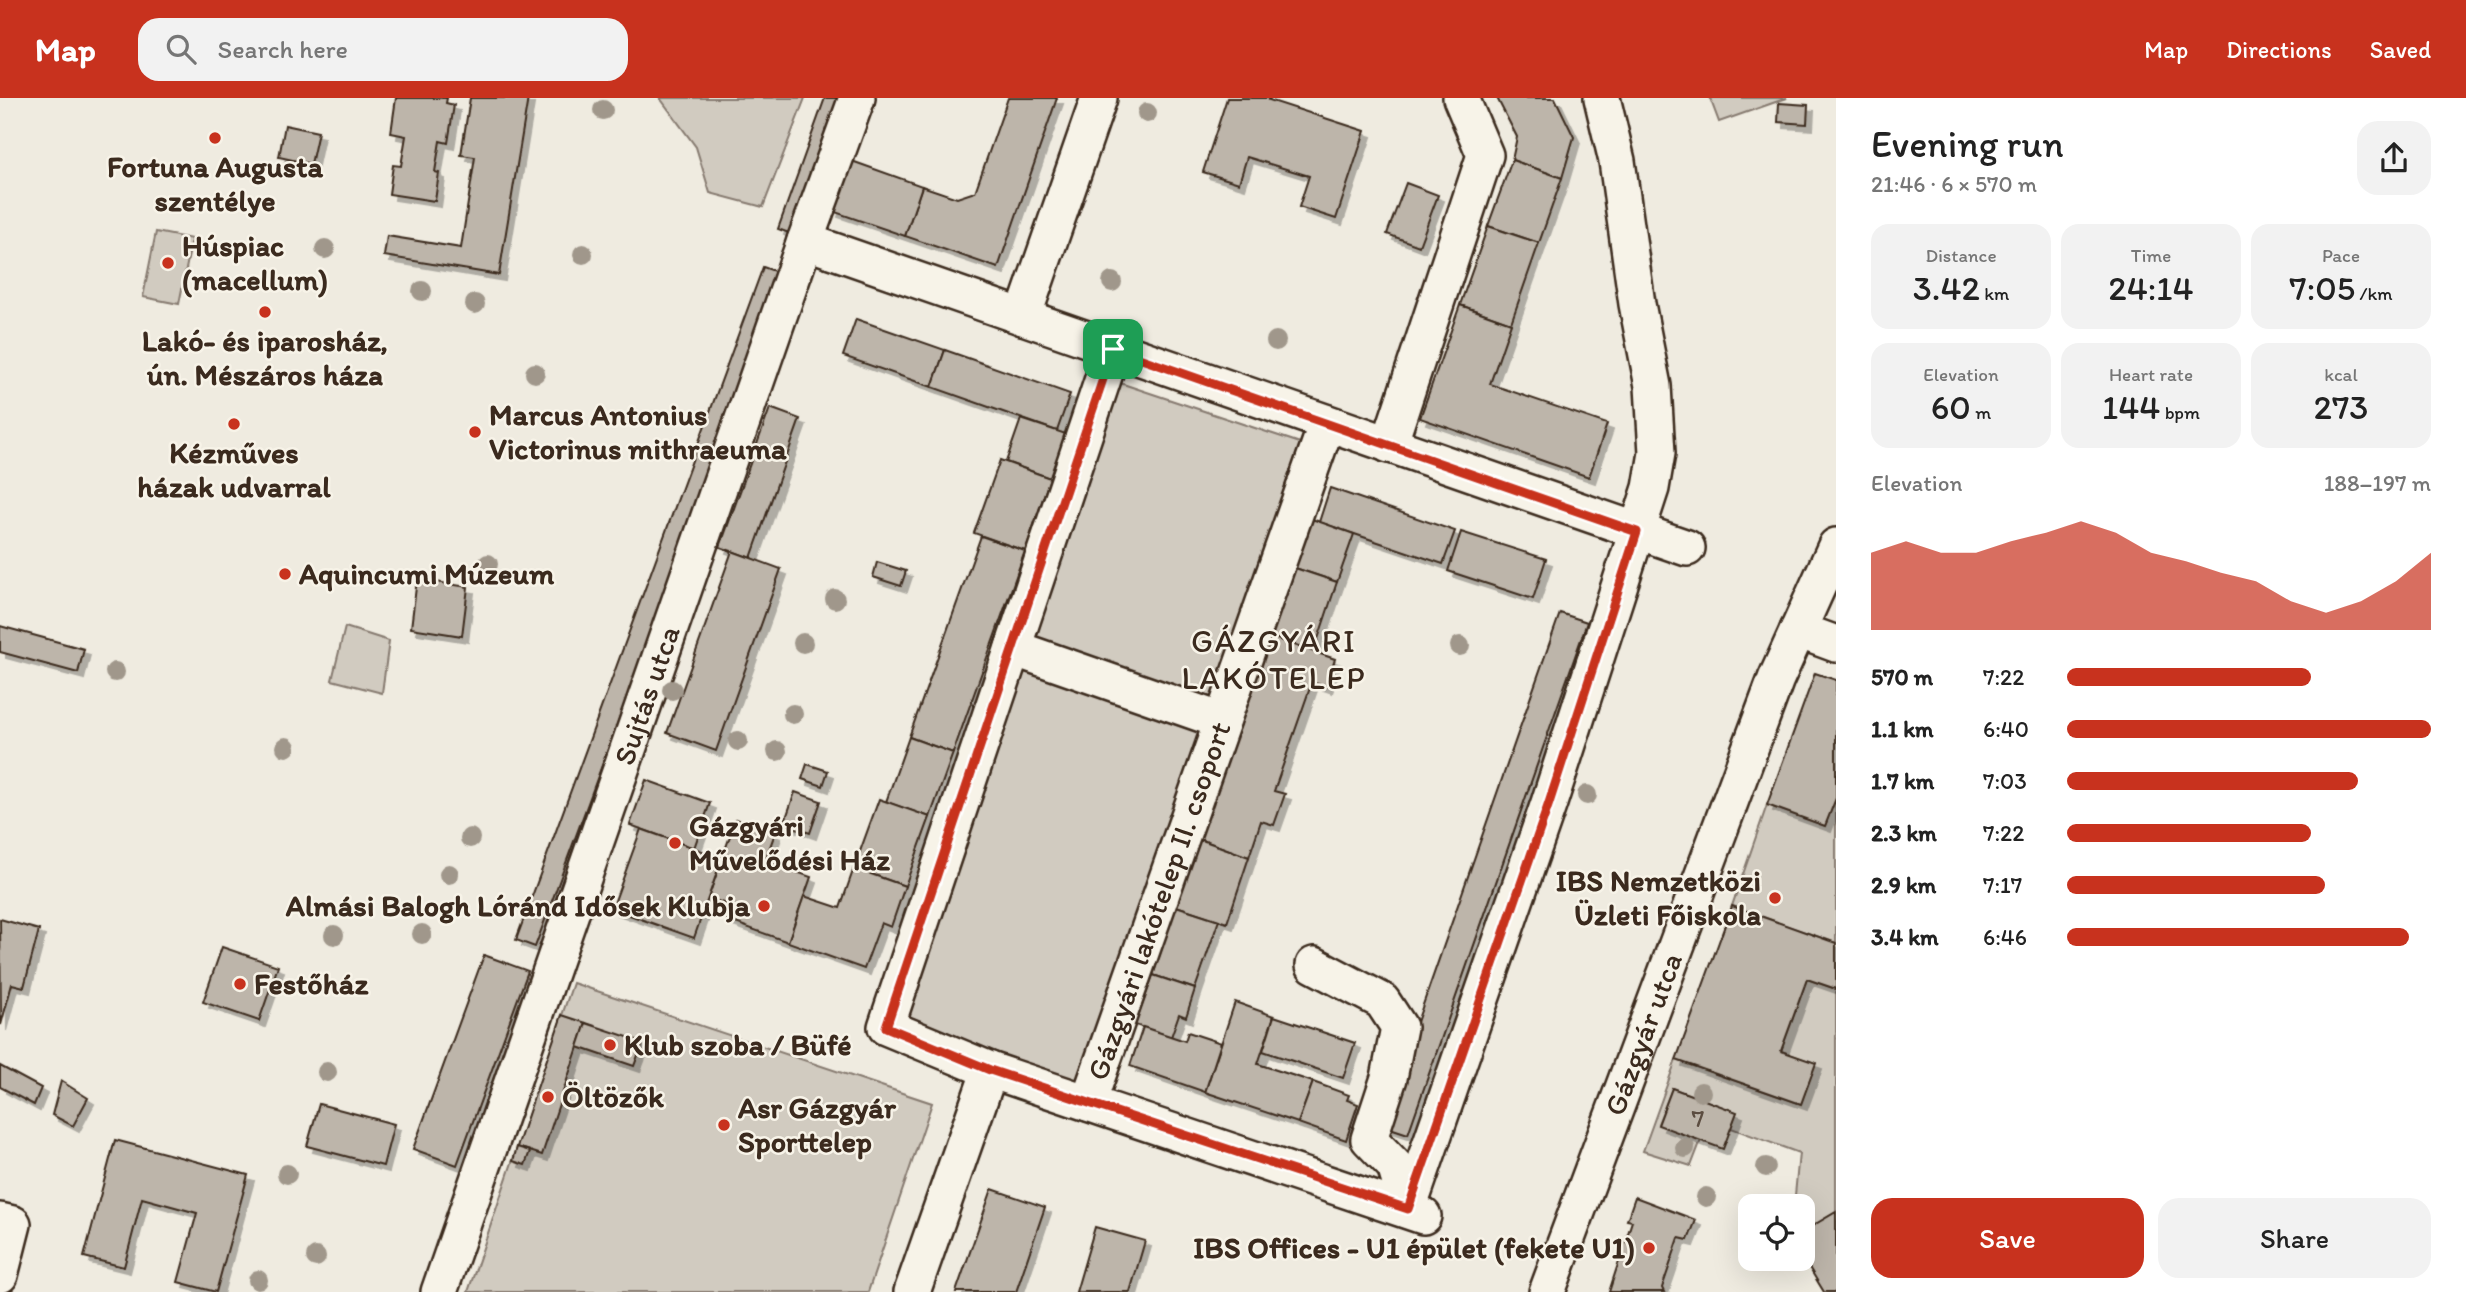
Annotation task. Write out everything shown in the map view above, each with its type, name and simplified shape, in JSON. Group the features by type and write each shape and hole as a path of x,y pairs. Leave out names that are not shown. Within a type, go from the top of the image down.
{"street":[{"name":"Sujtás utca","path":"439,1292 857,98"},
{"path":"1023,317 1099,98"},
{"path":"1388,445 1485,155 1461,98"},
{"path":"1415,1213 1637,532 1651,488 1657,453 1653,386 1637,304 1617,161 1602,98"},
{"path":"805,242 1687,548"},
{"path":"1113,349 886,1027 990,1070 1415,1213"},
{"name":"Gázgyári lakótelep II. csoport","path":"1088,1103 1327,424"},
{"name":"Gázgyár utca","path":"1547,1292 1776,679 1836,546"},
{"path":"1798,631 1836,644"},
{"path":"1013,648 1223,721"},
{"path":"1314,965 1382,1002 1399,1027 1388,1078 1369,1139 1395,1166 1415,1213"},
{"path":"912,1292 990,1070"},
{"path":"0,1221 13,1224 0,1275"}],"shaded area":[{"path":"660,98 805,98 763,207 710,193 696,147"},
{"path":"1710,98 1787,98 1719,122"},
{"path":"156,232 192,239 179,304 143,297"},
{"path":"1120,383 1300,443 1082,1082 902,1021"},
{"path":"345,627 389,641 382,693 332,680"},
{"path":"1836,797 1836,943 1732,906 1767,805 1825,826"},
{"path":"1807,979 1836,989 1836,1212 1815,1225 1815,1194 1795,1194 1799,1153 1731,1128 1736,1112 1672,1088 1658,1124 1701,1140 1691,1166 1643,1151 1676,1060 1801,1104 1815,1063 1781,1051"},
{"name":"Asr Gázgyár Sporttelep","path":"573,983 932,1103 868,1292 468,1292"}],"building":[{"path":"396,98 447,98 446,103 454,105 448,143 440,141 435,172 439,173 435,201 389,194 393,165 401,166 406,136 391,133"},
{"path":"470,98 528,98 499,275 384,256 387,236 461,248 475,157 461,155"},
{"path":"825,98 845,98 797,236 778,229"},
{"path":"1008,98 1057,98 998,268 905,236 922,186 957,198 975,192"},
{"path":"1227,98 1270,98 1269,100 1365,131 1336,219 1299,207 1309,176 1247,157 1239,183 1203,172"},
{"path":"1497,98 1555,98 1574,137 1562,178 1512,160 1517,137"},
{"path":"1779,103 1808,105 1807,124 1778,122"},
{"path":"285,125 318,132 311,164 279,157"},
{"path":"849,160 922,186 905,236 832,211"},
{"path":"1512,160 1562,178 1539,243 1488,226"},
{"path":"1406,183 1438,195 1419,246 1387,234"},
{"path":"1488,226 1539,243 1511,323 1460,305"},
{"path":"763,267 783,274 535,947 516,940"},
{"path":"1460,305 1511,323 1490,384 1607,424 1589,477 1420,418"},
{"path":"856,319 945,350 932,387 843,356"},
{"path":"945,350 1070,394 1057,431 932,387"},
{"path":"770,408 800,419 751,558 720,547"},
{"path":"1021,419 1066,434 1050,478 1006,462"},
{"path":"1000,460 1050,478 1025,551 974,533"},
{"path":"1330,488 1455,531 1443,564 1319,522"},
{"path":"1309,518 1354,534 1337,582 1292,567"},
{"path":"1461,532 1546,559 1533,599 1448,571"},
{"path":"981,536 1025,551 953,753 909,737"},
{"path":"732,551 781,569 716,751 667,733"},
{"path":"877,562 906,571 901,586 873,577"},
{"path":"1292,567 1337,582 1314,651 1268,636"},
{"path":"417,579 468,587 462,636 411,628"},
{"path":"1560,613 1587,622 1408,1134 1381,1125"},
{"path":"0,626 84,649 78,673 0,652"},
{"path":"1268,636 1335,659 1326,687 1312,682 1274,791 1285,794 1274,825 1261,821 1249,857 1199,839"},
{"path":"1815,673 1836,680 1836,798 1825,826 1767,805"},
{"path":"909,737 953,753 930,817 886,802"},
{"path":"807,764 828,771 823,786 802,779"},
{"path":"646,780 710,803 694,848 630,825"},
{"path":"795,792 821,801 810,833 784,824"},
{"path":"879,799 930,817 905,886 854,868"},
{"path":"736,819 775,833 765,861 811,877 788,942 727,920 732,906 708,898"},
{"path":"641,829 722,858 694,938 612,909"},
{"path":"1199,839 1249,857 1227,923 1176,906"},
{"path":"854,868 905,886 891,927 881,923 864,969 788,942 804,896 840,908"},
{"path":"1176,906 1219,920 1195,989 1153,975"},
{"path":"1732,906 1836,943 1836,989 1807,979 1781,1051 1816,1063 1801,1104 1676,1060"},
{"path":"0,919 39,930 24,987 12,984 1,1025"},
{"name":"Festőház","path":"222,947 278,966 259,1021 203,1002"},
{"path":"484,955 528,971 457,1165 413,1149"},
{"path":"1153,975 1195,989 1186,1017 1179,1014 1171,1037 1135,1025"},
{"path":"1235,1002 1274,1016 1258,1064 1313,1082 1298,1123 1205,1092"},
{"name":"Öltözők","path":"562,1015 586,1023 542,1155 517,1147"},
{"path":"1274,1016 1355,1043 1343,1078 1263,1051"},
{"name":"Klub szoba / Büfé","path":"586,1023 643,1042 634,1066 578,1047"},
{"path":"1143,1027 1185,1041 1188,1032 1221,1043 1205,1092 1130,1066"},
{"path":"0,1066 41,1088 34,1105 0,1087"},
{"path":"61,1081 88,1098 73,1126 52,1115"},
{"path":"1313,1082 1349,1095 1347,1100 1358,1104 1346,1140 1298,1123"},
{"path":"1672,1088 1737,1112 1723,1149 1658,1125"},
{"path":"319,1104 394,1124 383,1166 307,1146"},
{"path":"115,1140 248,1175 216,1292 178,1282 197,1213 142,1198 124,1267 84,1257"},
{"path":"517,1147 530,1151 525,1165 513,1161"},
{"path":"992,1189 1045,1207 1016,1292 956,1292"},
{"name":"IBS Offices - U1 épület (fekete U1)","path":"1635,1197 1696,1220 1688,1240 1679,1238 1662,1288 1664,1292 1609,1292 1632,1221 1627,1220"},
{"path":"1836,1212 1836,1292 1824,1292 1811,1271 1815,1271 1815,1224"},
{"path":"1095,1227 1145,1241 1130,1292 1076,1292"}],"place":[{"name":"Fortuna Augusta szentélye","path":"215,138"},
{"name":"Húspiac (macellum)","path":"168,263"},
{"name":"Lakó- és iparosház, ún. Mészáros háza","path":"265,312"},
{"name":"Kézműves házak udvarral","path":"234,424"},
{"name":"Marcus Antonius Victorinus mithraeuma","path":"475,432"},
{"name":"Aquincumi Múzeum","path":"285,574"},
{"name":"Gázgyári Művelődési Ház","path":"675,843"},
{"name":"IBS Nemzetközi Üzleti Főiskola","path":"1775,898"},
{"name":"Almási Balogh Lóránd Idősek Klubja","path":"764,906"},
{"name":"Festőház","path":"240,984"},
{"name":"Klub szoba / Büfé","path":"610,1045"},
{"name":"Öltözők","path":"548,1097"},
{"name":"Asr Gázgyár Sporttelep","path":"724,1125"},
{"name":"IBS Offices - U1 épület (fekete U1)","path":"1649,1248"}],"district":[{"name":"GÁZGYÁRI LAKÓTELEP","path":"1274,660"}],"route":[{"path":"1113,349 1637,532 1549,803 1408,1209 990,1070 886,1027 1113,349"}]}
